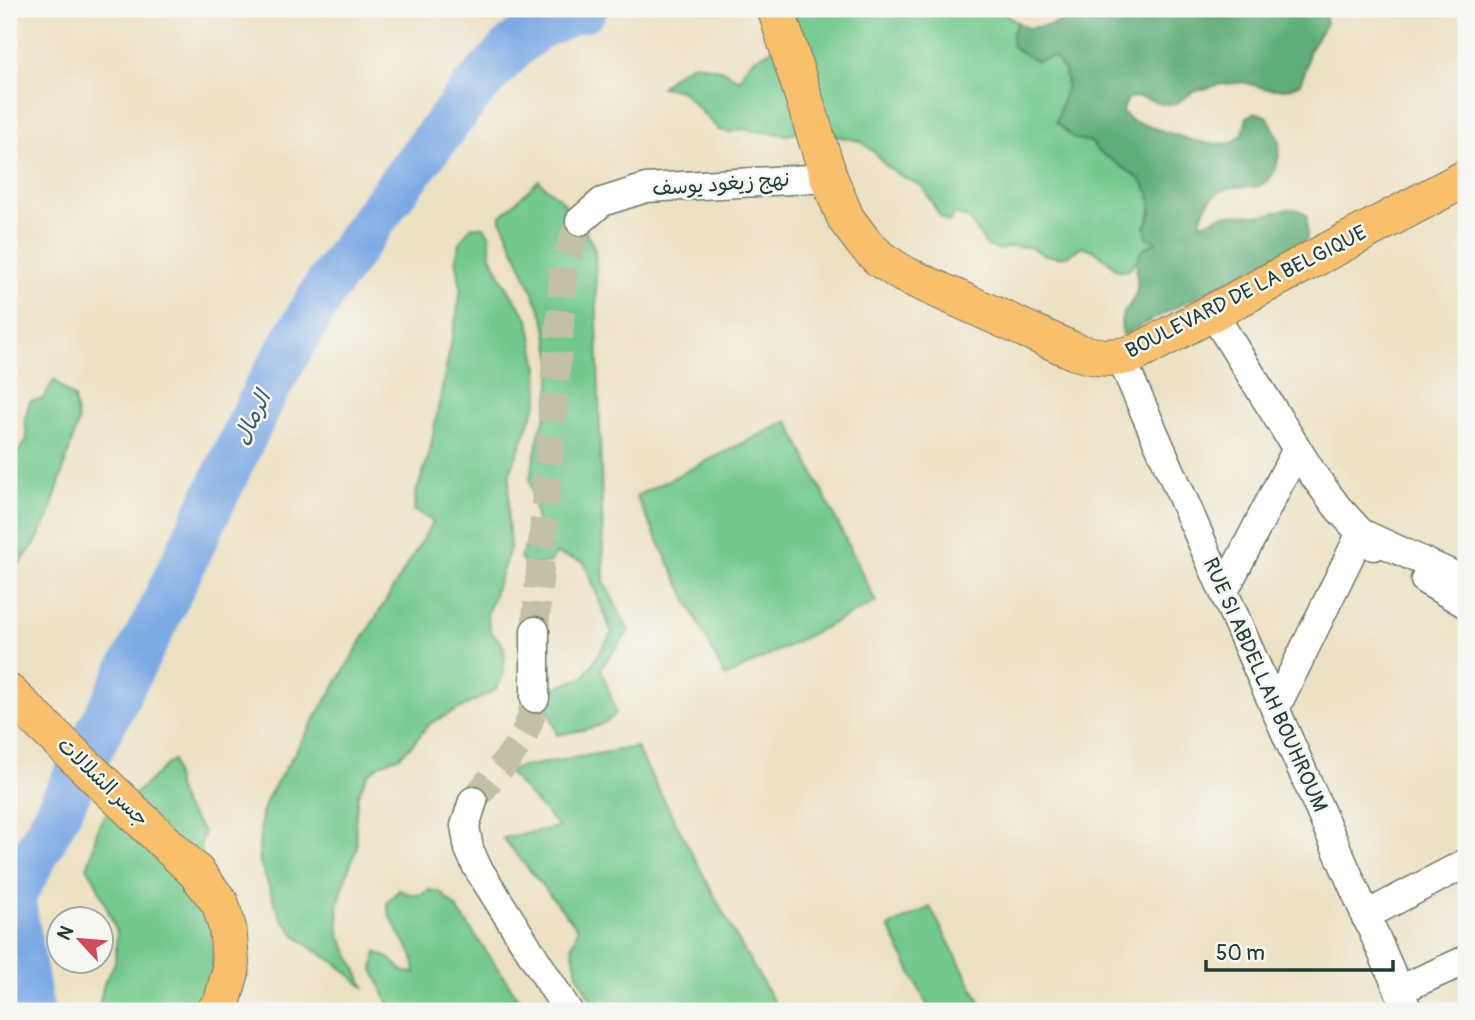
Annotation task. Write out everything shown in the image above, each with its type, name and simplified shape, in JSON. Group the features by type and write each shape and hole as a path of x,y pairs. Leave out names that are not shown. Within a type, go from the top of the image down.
{"main road":[{"name":"BOULEVARD DE LA BELGIQUE","path":"776,9 825,165 842,208 855,232 880,259 903,274 1074,351 1102,358 1121,358 1136,353 1466,178"},
{"name":"جسر الشلالات","path":"9,693 196,872 220,903 228,930 230,970 222,1003 215,1011"}],"street":[{"name":"نهج زيغود يوسف","path":"580,221 602,202 646,188 825,165"},
{"path":"1212,312 1319,482 1361,533 1386,556 1466,604"},
{"name":"RUE SI ABDELLAH BOUHROUM","path":"1121,358 1404,1001"},
{"path":"1224,591 1297,449"},
{"path":"1361,533 1466,581"},
{"path":"1275,709 1361,533"},
{"path":"535,631 535,698"},
{"path":"472,802 465,826 468,849 568,1011"},
{"path":"1365,916 1466,863"},
{"path":"1404,1001 1466,960"}],"green space":[{"path":"802,9 996,9 1017,22 1012,36 1054,56 1065,71 1073,138 1091,142 1145,185 1150,196 1151,210 1145,227 1156,242 1143,252 1127,271 1118,270 1096,251 1082,246 1069,255 1059,257 1045,255 1029,247 999,250 987,246 969,219 956,214 948,222 940,216 922,186 885,165 860,141 810,131 787,135 743,129 730,132 719,130 681,90 661,87 678,72 695,63 724,71 740,80 744,70 754,59 777,47"},
{"path":"1092,9 1325,9 1326,23 1309,51 1300,83 1288,89 1268,89 1242,82 1193,92 1175,104 1163,104 1140,97 1128,98 1122,112 1132,121 1210,144 1232,143 1243,134 1247,117 1255,112 1268,117 1279,142 1274,173 1259,186 1231,188 1218,193 1208,203 1200,224 1225,215 1260,215 1290,209 1307,216 1307,239 1123,335 1123,314 1137,289 1137,260 1143,250 1156,242 1147,237 1145,227 1152,213 1150,195 1140,179 1098,151 1091,142 1073,138 1056,122 1067,85 1065,71 1054,57 1036,61 1013,47 1012,36 1017,22 1027,28 1047,26"},
{"path":"539,180 569,208 595,249 604,582 629,631 601,668 616,712 612,718 598,726 557,735 543,692 584,677 612,633 584,562 556,554 551,562 527,568 520,557 537,524 530,478 540,430 546,416 553,364 544,318 500,217"},
{"path":"472,226 484,227 489,234 491,256 511,294 529,320 538,369 539,397 510,473 510,548 487,615 491,632 503,645 505,658 502,679 494,691 429,724 400,756 381,764 367,775 358,795 355,821 357,848 338,906 339,934 365,988 337,964 296,936 280,916 260,863 262,814 267,799 433,522 414,510 416,493 429,455 457,313 461,289 456,258 461,240"},
{"path":"54,380 74,398 78,422 49,516 36,542 17,567 9,583 9,460 27,440 25,418 30,401 43,399"},
{"path":"788,421 876,602 725,677 636,496"},
{"path":"636,747 735,935 779,1011 596,1010 577,974 572,945 578,929 503,838 559,827 506,770"},
{"path":"173,760 183,805 204,832 200,848 211,914 213,983 199,1011 98,1011 104,983 109,974 116,974 116,904 105,904 87,867 102,820"},
{"path":"399,890 420,895 429,890 440,892 457,909 527,1011 392,1011 373,969 376,952 389,958 404,972 415,973 413,956 390,917 387,903"},
{"path":"930,907 985,1011 930,1011 889,927"}],"waterway":[{"name":"الرمال","path":"9,897 12,898 46,835 156,620 267,388 324,290 387,201 473,90 512,48 536,28 584,9"},
{"name":"الرمال","path":"12,898 31,1011"}],"tunnel":[{"path":"535,631 563,266 580,221"},
{"path":"473,801 517,746 529,722 535,698"}]}
